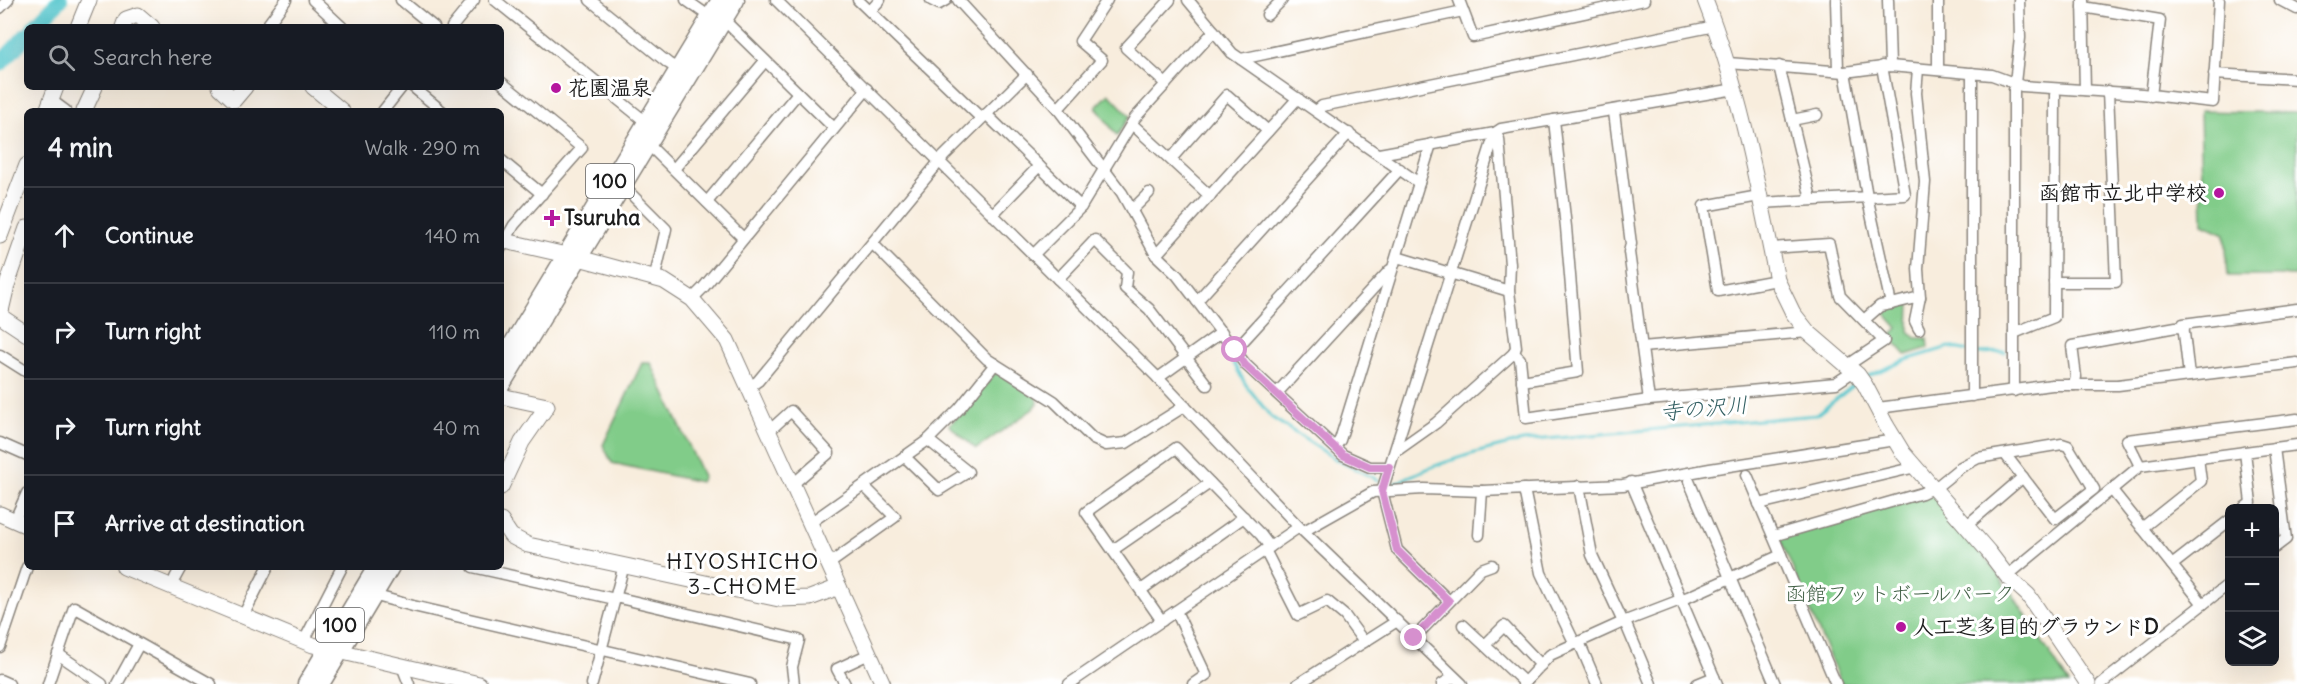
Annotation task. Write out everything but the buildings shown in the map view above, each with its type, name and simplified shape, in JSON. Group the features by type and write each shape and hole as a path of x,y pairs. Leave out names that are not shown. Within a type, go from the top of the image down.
{"main road":[{"name":"100","path":"504,381 708,12 720,0"},
{"name":"100","path":"504,358 573,257 708,12 736,0"},
{"name":"100","path":"321,684 334,650 374,570"},
{"name":"100","path":"306,684 334,650 389,570"}],"street":[{"path":"0,8 8,0"},
{"path":"79,24 89,0"},
{"path":"268,24 286,0"},
{"path":"313,0 339,24"},
{"path":"401,0 430,24"},
{"path":"454,24 474,0"},
{"path":"495,0 646,122"},
{"path":"590,0 678,69"},
{"path":"686,0 708,12 765,61 834,128"},
{"path":"776,0 1158,378 1301,529 1458,680"},
{"path":"858,0 1081,207"},
{"path":"870,10 880,0"},
{"path":"931,0 939,4 946,0"},
{"path":"958,0 1058,109 1122,194 1156,255 1177,275 1245,365 1343,455 1370,467 1389,467"},
{"path":"1058,109 1102,60 1080,41 1107,0"},
{"path":"1166,84 1126,48 1170,0"},
{"path":"1188,0 1232,53 1419,183"},
{"path":"1267,15 1282,0"},
{"path":"1459,0 1473,37 1624,2 1644,0"},
{"path":"1705,0 1728,63 1777,280 1789,306 1808,332 1856,374 1895,440 2007,576 2028,595 2088,684"},
{"path":"1836,0 1842,71 1891,304"},
{"path":"1777,280 1718,291 1704,206 1760,200 1905,195 1886,66 1888,0"},
{"path":"1938,0 1938,70"},
{"path":"2014,391 2014,87 2020,38 2019,0"},
{"path":"1728,63 1842,71 1886,66 1938,70 1992,75 2014,87 2108,91 2213,102 2219,0"},
{"path":"2280,0 2297,9"},
{"path":"2085,90 2083,4 2160,20 2151,96"},
{"path":"1240,59 1463,11"},
{"path":"124,24 126,19 138,15 148,24"},
{"path":"1316,111 1322,106 1715,26"},
{"path":"1033,255 1081,207 1132,124 1214,31"},
{"path":"674,169 765,61"},
{"path":"1779,66 1811,199"},
{"path":"1918,69 1916,93 1925,182 1918,269 1920,297 1915,321 1919,329"},
{"path":"1972,73 1972,396"},
{"path":"748,388 758,381 939,163 1027,74"},
{"path":"2214,74 2297,79"},
{"path":"504,84 582,148 514,225 504,240"},
{"path":"692,299 867,89"},
{"path":"1379,154 1495,133 1501,129 1614,112 1735,89"},
{"path":"85,108 94,90"},
{"path":"223,90 234,100 242,90"},
{"path":"317,90 338,108"},
{"path":"384,108 400,90"},
{"path":"416,90 438,108"},
{"path":"2054,282 2116,282 2108,91"},
{"path":"707,202 798,93"},
{"path":"1170,159 1227,95 1268,131"},
{"path":"2014,333 2054,317 2055,95"},
{"path":"1156,255 1298,98"},
{"path":"1614,112 1631,244 1629,252 1649,400"},
{"path":"1792,120 1817,115"},
{"path":"1522,381 1578,372 1566,227 1554,120"},
{"path":"1132,124 1210,196"},
{"path":"1197,301 1349,133"},
{"path":"1449,601 1397,550 1382,491 1495,133"},
{"path":"1395,452 1436,423 1514,354 1516,347 1509,291 1510,264 1499,139 1495,133"},
{"path":"1335,447 1340,440 1431,144"},
{"path":"654,150 743,238"},
{"path":"504,162 542,194"},
{"path":"992,215 1039,166"},
{"path":"1235,350 1400,169"},
{"path":"0,236 24,173"},
{"path":"629,192 666,229 656,272"},
{"path":"1132,210 1149,193"},
{"path":"24,237 7,285 0,316 24,332"},
{"path":"1058,279 1095,240 1127,272 1125,288 1149,309 1208,385"},
{"path":"504,243 573,257 664,281 692,299 727,340 882,684"},
{"path":"873,244 987,359 1054,401 1087,435 1106,445 1133,441 1185,406"},
{"path":"1514,354 1520,359 1526,418 1649,400 1836,382 1856,374 1884,341 1840,296 1829,244 1770,248"},
{"path":"1395,261 1450,273 1509,291"},
{"path":"1277,393 1395,261"},
{"path":"1864,320 1880,306 1920,297"},
{"path":"2189,376 2183,324 2297,309"},
{"path":"2074,385 2076,377 2072,346 2176,327 2184,328"},
{"path":"1642,347 1808,332"},
{"path":"1158,378 1222,333"},
{"path":"0,355 24,370"},
{"path":"1878,408 2052,385 2118,385 2297,363"},
{"path":"810,522 928,440 959,409 995,364"},
{"path":"504,397 547,406 522,442 504,481"},
{"path":"768,432 791,411 829,453 793,484"},
{"path":"2140,466 2127,440 2297,419"},
{"path":"905,457 939,490 968,472 928,440"},
{"path":"1069,684 1268,548 1373,492 1424,489 1482,491 1623,485 1895,440"},
{"path":"0,443 24,454"},
{"path":"1773,536 1922,493 1940,484 1960,467 1978,458 2065,444 2094,489 2055,519 2005,454"},
{"path":"2007,576 2140,466 2297,445"},
{"path":"1162,621 1086,512 1176,448 1244,518 1268,548 1298,615 1328,601 1345,616 1364,642"},
{"path":"2274,448 2286,539 2279,544"},
{"path":"2245,452 2250,504"},
{"path":"2142,528 2201,481 2198,458"},
{"path":"1759,504 1916,467"},
{"path":"1747,475 1836,684"},
{"path":"1966,525 2023,477"},
{"path":"1689,481 1775,684"},
{"path":"1631,482 1715,681 1697,684"},
{"path":"1113,550 1210,483"},
{"path":"829,564 895,517 864,486"},
{"path":"1579,486 1593,555 1651,684"},
{"path":"1524,489 1541,573 1597,684"},
{"path":"2112,490 2203,604"},
{"path":"1479,535 1482,491"},
{"path":"0,514 23,519"},
{"path":"1141,590 1244,518"},
{"path":"2172,565 2225,523"},
{"path":"504,526 511,536 528,545 779,599 810,598 839,587"},
{"path":"1463,625 1524,683 1550,655 1781,555"},
{"path":"592,684 624,565"},
{"path":"1414,638 1481,569 1492,565"},
{"path":"0,646 26,570"},
{"path":"131,570 304,641 479,684"},
{"path":"175,578 179,570"},
{"path":"243,616 266,570"},
{"path":"304,641 340,570"},
{"path":"487,570 799,640 792,667 794,684"},
{"path":"2101,684 2225,586"},
{"path":"373,595 750,684"},
{"path":"48,684 74,607 211,684"},
{"path":"1176,611 1206,675 1193,684"},
{"path":"1299,684 1397,621"},
{"path":"1485,645 1504,626 1541,665"},
{"path":"117,684 139,644"},
{"path":"58,654 102,684"},
{"path":"844,684 837,669 869,654"},
{"path":"402,666 409,684"},
{"path":"0,680 9,684"},
{"path":"1442,684 1458,680"}],"green space":[{"path":"1109,94 1130,116 1117,136 1096,107"},
{"path":"2200,111 2297,113 2297,276 2228,276 2225,234 2203,224"},
{"path":"1910,304 1909,331 1916,338 1927,338 1928,348 1906,355 1890,337 1898,328 1882,310"},
{"path":"642,363 651,363 703,476 700,482 612,463 603,445"},
{"path":"996,372 1036,396 1038,403 1033,409 976,449 949,425"},
{"name":"函館フットボールパーク","path":"1930,492 1985,557 2013,595 2069,684 1841,684 1779,536"}],"waterway":[{"path":"37,24 60,0"},
{"path":"0,64 24,38"},
{"name":"寺の沢川","path":"1866,377 1906,360 1949,347 1978,353 2005,352"},
{"name":"寺の沢川","path":"1228,353 1246,385 1271,417 1337,460 1378,480"},
{"name":"寺の沢川","path":"1394,484 1457,458 1523,441 1816,415 1858,382"}],"place":[{"name":"花園温泉","path":"556,88"},
{"name":"函館市立北中学校","path":"2219,193"},
{"name":"Tsuruha","path":"552,218"},
{"name":"人工芝多目的グラウンドD","path":"1901,627"}],"district":[{"name":"HIYOSHICHO 3-CHOME","path":"743,574"}],"route":[{"path":"1235,350 1245,365 1343,455 1370,467 1389,467 1382,491 1397,550 1449,601 1414,638"}]}
